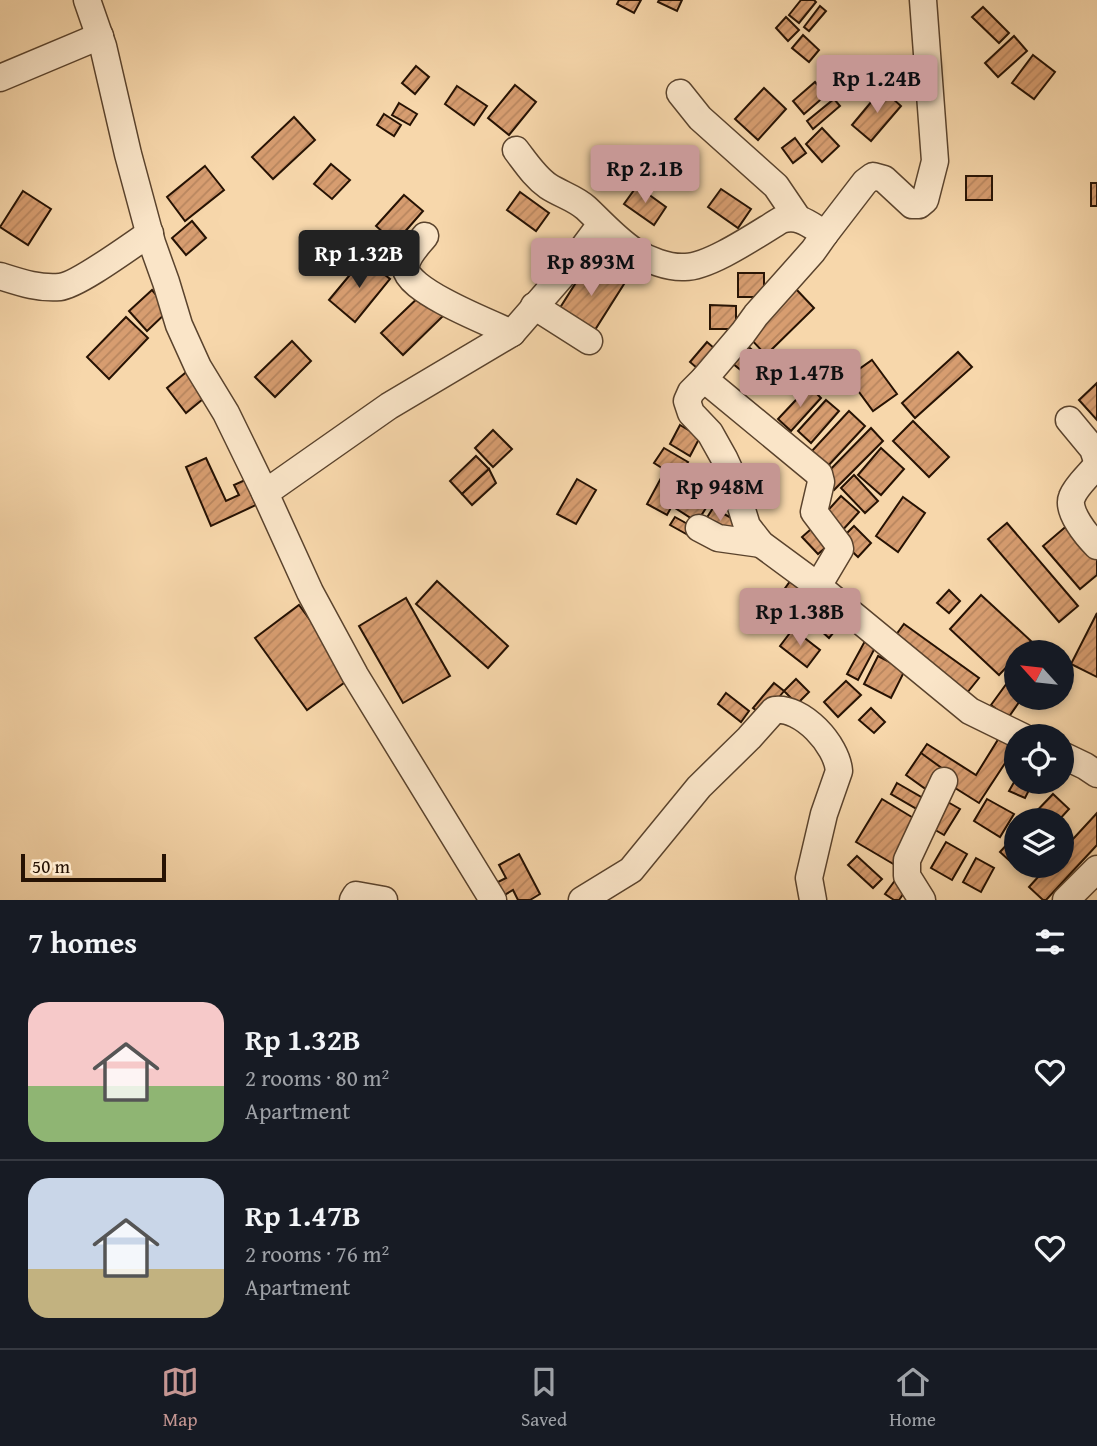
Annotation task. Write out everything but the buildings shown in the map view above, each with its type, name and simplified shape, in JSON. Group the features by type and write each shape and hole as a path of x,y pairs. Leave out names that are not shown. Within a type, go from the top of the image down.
{"street":[{"path":"87,0 100,36 150,233 179,325 198,367 226,413 310,592 355,675 493,900"},
{"path":"923,0 935,161 925,200 919,205 912,205 884,179 873,176 865,182 813,251 691,392 687,401 691,413 710,433 724,458 747,526 761,544 818,586 970,712 1004,728"},
{"path":"0,78 100,36"},
{"path":"680,93 700,118 776,186 797,217 825,234"},
{"path":"516,150 531,171 546,185 584,205 622,242 649,259 665,265 686,268 701,264 724,254 781,220 797,217"},
{"path":"265,493 389,406 512,333 566,271 601,224"},
{"path":"0,276 43,288 63,287 150,233"},
{"path":"425,236 407,261 406,271 411,279 447,304 512,333"},
{"path":"534,306 590,341"},
{"path":"705,379 821,477 813,509 840,549 818,586"},
{"path":"1069,421 1093,449 1097,463 1071,498 1076,519 1097,546"},
{"path":"699,528 718,538 761,544"},
{"path":"582,900 631,870 699,787 774,710 780,709 802,717 827,741 838,764 839,771 824,814 810,878 813,900"},
{"path":"1074,762 1097,774"},
{"path":"922,900 907,876 907,860 944,781"},
{"path":"1066,900 1097,869"},
{"path":"354,900 356,895 384,900"}]}
